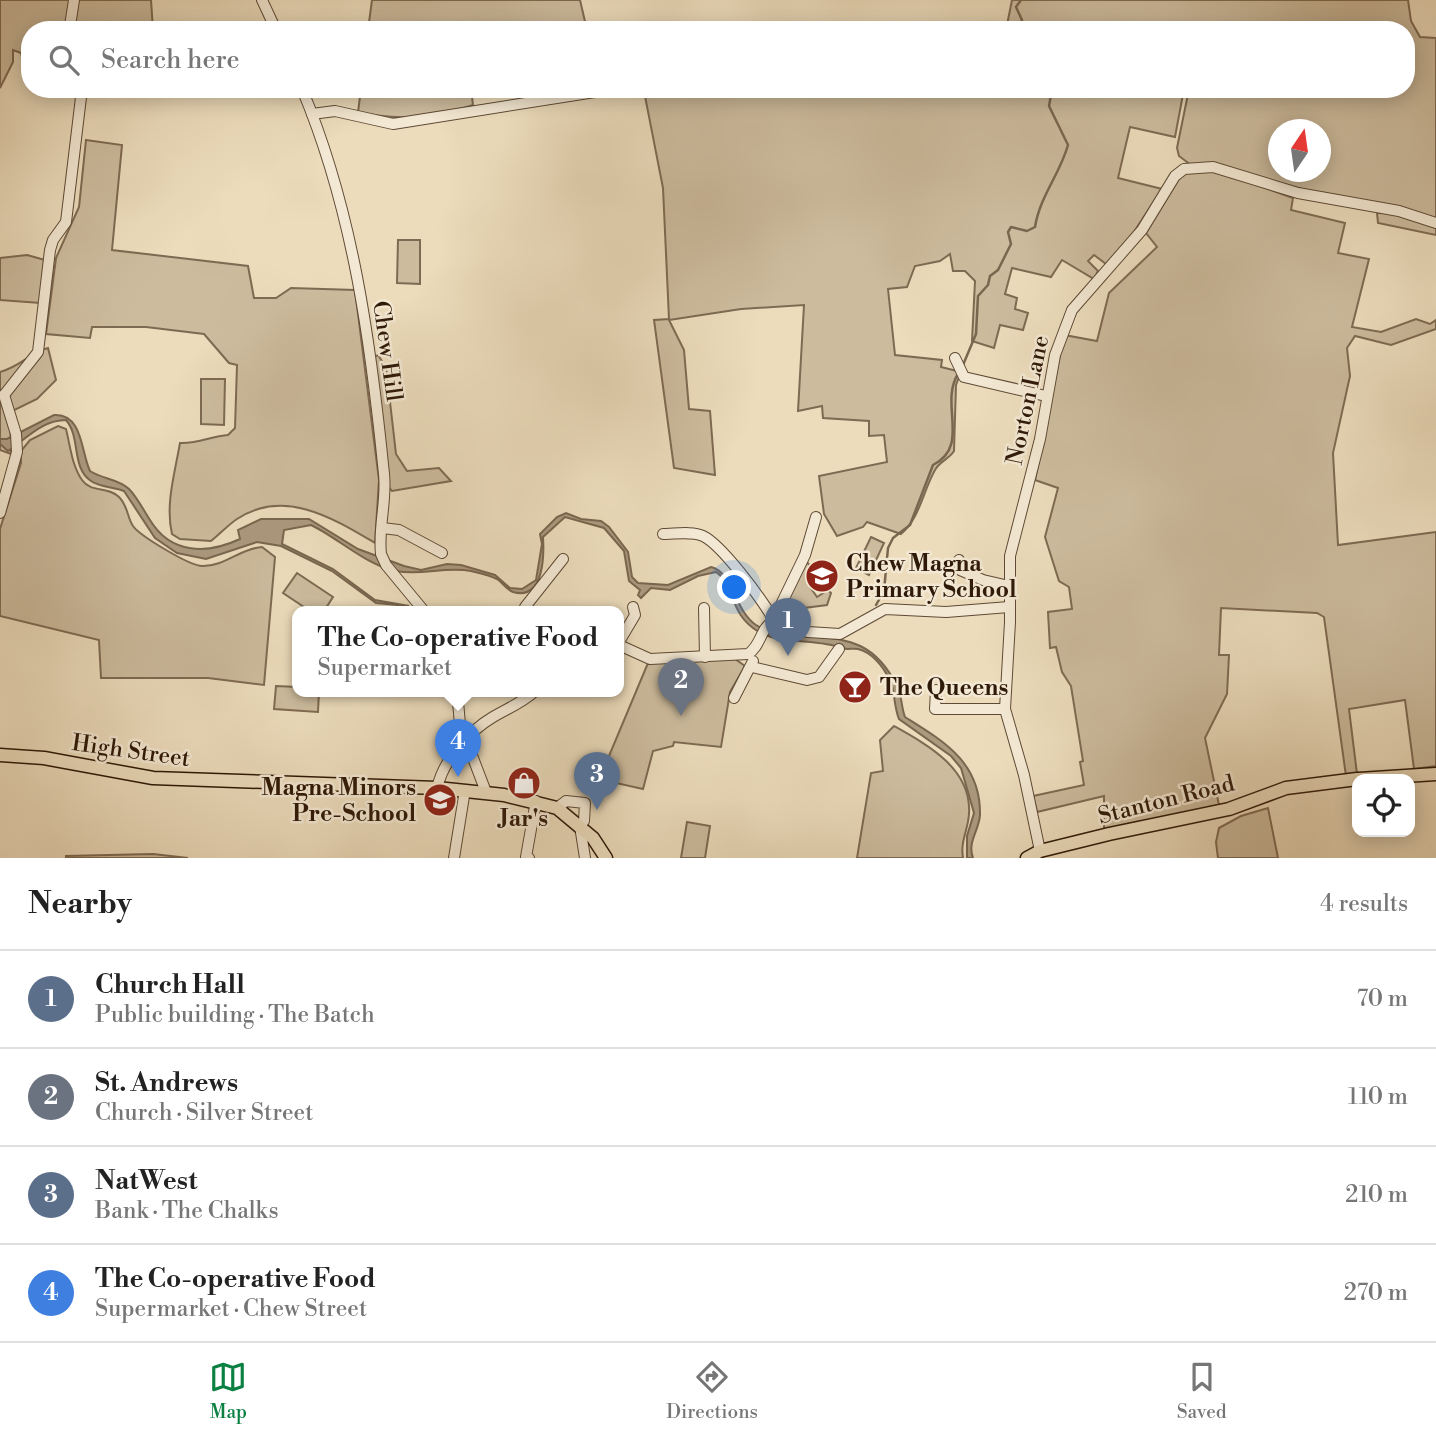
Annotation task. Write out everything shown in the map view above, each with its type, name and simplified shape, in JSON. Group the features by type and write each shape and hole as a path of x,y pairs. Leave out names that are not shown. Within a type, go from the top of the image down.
{"main road":[{"name":"High Street","path":"0,755 44,758 153,779 486,792 536,801 557,808 580,826 606,858"},
{"name":"Stanton Road","path":"1415,775 1436,774"},
{"name":"Stanton Road","path":"1027,858 1040,851 1229,809 1286,788 1352,780"}],"street":[{"path":"71,21 74,0"},
{"path":"262,0 272,21"},
{"path":"0,513 17,452 16,434 2,395 38,352 52,240 66,222 81,98"},
{"name":"Chew Hill","path":"306,98 313,114 358,279 385,478 380,547 386,565 420,606"},
{"path":"313,114 335,111 393,124 557,98"},
{"name":"Norton Lane","path":"1040,851 1024,775 1004,709 1009,586 1012,538 1040,439 1055,355 1072,310 1142,230 1175,176 1184,169 1213,167 1298,193 1399,211 1436,223"},
{"path":"956,361 963,375 1046,396"},
{"path":"734,698 751,667 753,652 778,612 805,555 816,517"},
{"path":"382,528 399,530 434,543 442,553"},
{"path":"663,534 679,529 698,534 710,541 755,591 768,625"},
{"path":"526,606 563,559"},
{"path":"960,560 960,570 995,584 1009,586"},
{"path":"624,635 635,615 633,607"},
{"path":"768,625 840,634 885,609 946,612 1009,607"},
{"path":"704,608 710,620 705,657"},
{"path":"624,647 645,658 705,657 753,652"},
{"path":"751,667 807,680 819,677 839,649"},
{"path":"936,690 935,709 1004,709"},
{"path":"457,697 458,716 486,792"},
{"path":"437,788 460,744 491,718 528,697"},
{"path":"454,858 465,790"},
{"path":"529,858 526,857 536,801"},
{"path":"557,808 566,801 585,803 584,821 580,826 585,858"}],"shaded area":[{"path":"0,0 70,0 66,21 21,21 21,53 13,50 13,62 0,88"},
{"path":"77,0 151,0 152,21 74,21"},
{"path":"372,0 580,0 585,21 369,21"},
{"path":"1012,0 1408,0 1411,21 1008,21"},
{"path":"1415,28 1420,37 1436,38 1436,235 1378,223 1377,213 1404,211 1270,182 1331,182 1331,119 1268,119 1268,182 1191,165 1179,156 1177,148 1187,98 1415,98"},
{"path":"360,98 472,98 473,105 416,117 387,117 358,112"},
{"path":"645,98 1182,98 1175,137 1130,127 1118,178 1162,189 1128,241 1106,264 1094,255 1088,261 1098,271 1094,279 1062,260 1051,277 1012,268 1005,294 1017,298 1015,309 1028,313 1023,330 1000,325 994,348 972,341 975,281 965,271 953,271 950,254 940,261 915,266 907,287 888,289 895,355 942,360 941,367 961,372 956,385 954,451 937,467 913,520 901,534 867,522 863,527 837,536 824,514 819,476 887,462 884,435 869,436 869,421 823,418 822,406 798,411 804,305 741,309 669,320 684,350 689,409 710,411 715,475 674,468 654,320 669,319 663,188"},
{"path":"86,140 122,145 112,250 248,266 254,298 276,298 291,288 355,290 379,480 375,543 325,516 290,506 255,510 237,519 211,541 180,539 172,534 170,500 180,443 228,435 235,428 237,365 229,363 204,334 146,327 92,327 90,338 46,334 56,258 79,207"},
{"path":"1212,169 1293,198 1291,210 1345,223 1338,253 1369,259 1352,327 1381,332 1416,319 1430,324 1436,320 1436,329 1391,345 1355,336 1347,348 1350,376 1333,453 1338,545 1436,532 1436,766 1414,769 1405,700 1349,709 1357,774 1346,776 1324,617 1317,613 1221,608 1219,655 1229,655 1227,694 1205,738 1219,805 1104,831 1104,796 1037,812 1033,796 1084,785 1080,762 1083,761 1071,686 1062,672 1056,647 1050,648 1048,612 1072,609 1069,587 1059,581 1045,537 1058,488 1035,480 1064,335 1097,341 1109,293 1157,247 1146,233 1185,173"},
{"path":"398,240 420,240 420,284 397,283"},
{"path":"27,255 45,260 40,303 0,300 0,258"},
{"path":"48,348 56,380 37,399 10,412 11,454 0,450 0,372"},
{"path":"378,355 386,367 396,454 407,471 439,468 451,481 392,491 388,486 374,357"},
{"path":"201,379 225,379 224,425 201,424"},
{"path":"54,415 64,416 76,427 90,471 129,489 150,520 168,540 191,548 203,549 228,544 240,539 238,530 261,519 309,519 358,549 404,566 421,570 447,564 461,565 495,575 510,588 522,589 536,580 542,544 540,534 557,517 566,513 581,519 601,521 609,527 628,552 632,577 638,583 668,585 711,567 718,570 729,584 743,610 756,625 769,630 854,643 877,658 897,686 905,717 957,755 974,781 979,797 980,815 971,847 973,858 967,858 967,836 974,813 961,768 951,756 899,719 891,682 878,662 858,649 778,639 759,632 742,617 723,578 716,572 698,576 670,590 651,588 641,598 638,595 640,590 629,581 624,551 604,528 565,517 543,537 542,564 537,583 524,593 513,592 497,579 471,571 406,572 386,568 364,558 311,525 284,530 282,544 333,569 375,600 409,606 376,603 332,571 281,546 257,542 206,559 177,553 155,538 124,491 98,485 85,475 78,460 71,427 66,420 49,423 8,451 0,444 0,439 7,439"},
{"path":"58,426 66,429 74,462 82,480 90,487 119,497 133,526 166,550 202,566 218,564 262,547 275,557 264,685 208,678 101,678 99,640 0,616 0,529 21,463 21,451 30,440"},
{"path":"871,537 884,543 869,575 856,568"},
{"path":"806,561 817,574 810,587 817,597 828,590 831,593 827,605 804,608 784,606"},
{"path":"297,573 333,597 327,606 302,606 283,593"},
{"path":"694,659 735,659 745,666 730,692 721,747 674,742 673,746 653,751 643,789 612,782 602,790 596,787 648,663 670,660 670,663 679,667 678,670 688,674"},
{"path":"276,686 292,687 292,697 319,697 318,712 274,709"},
{"path":"894,726 945,760 956,771 963,784 968,798 969,814 963,858 857,858 871,773 883,771 880,740"},
{"path":"1268,808 1278,858 1218,858 1216,842 1219,828 1241,816"},
{"path":"687,822 710,826 705,858 681,858"},
{"path":"153,854 188,858 66,858 66,856"}],"waterway":[{"path":"1021,0 1016,7 1022,21"},
{"path":"963,365 976,334 978,296 988,285 990,276 998,270 1011,244 1008,232 1011,227 1027,231 1035,227 1041,205 1068,145 1049,106 1050,98"},
{"path":"876,605 884,591 888,548 893,538 910,525 933,465 944,457 950,447 953,436 951,398 958,374"}],"place":[{"name":"Chew Magna Primary School","path":"822,576"},
{"name":"Church Hall","path":"788,656"},
{"name":"The Queens","path":"855,687"},
{"name":"St. Andrews","path":"681,716"},
{"name":"The Co-operative Food","path":"458,777"},
{"name":"Jar's","path":"524,783"},
{"name":"Magna Minors Pre-School","path":"440,800"},
{"name":"NatWest","path":"597,810"}]}
